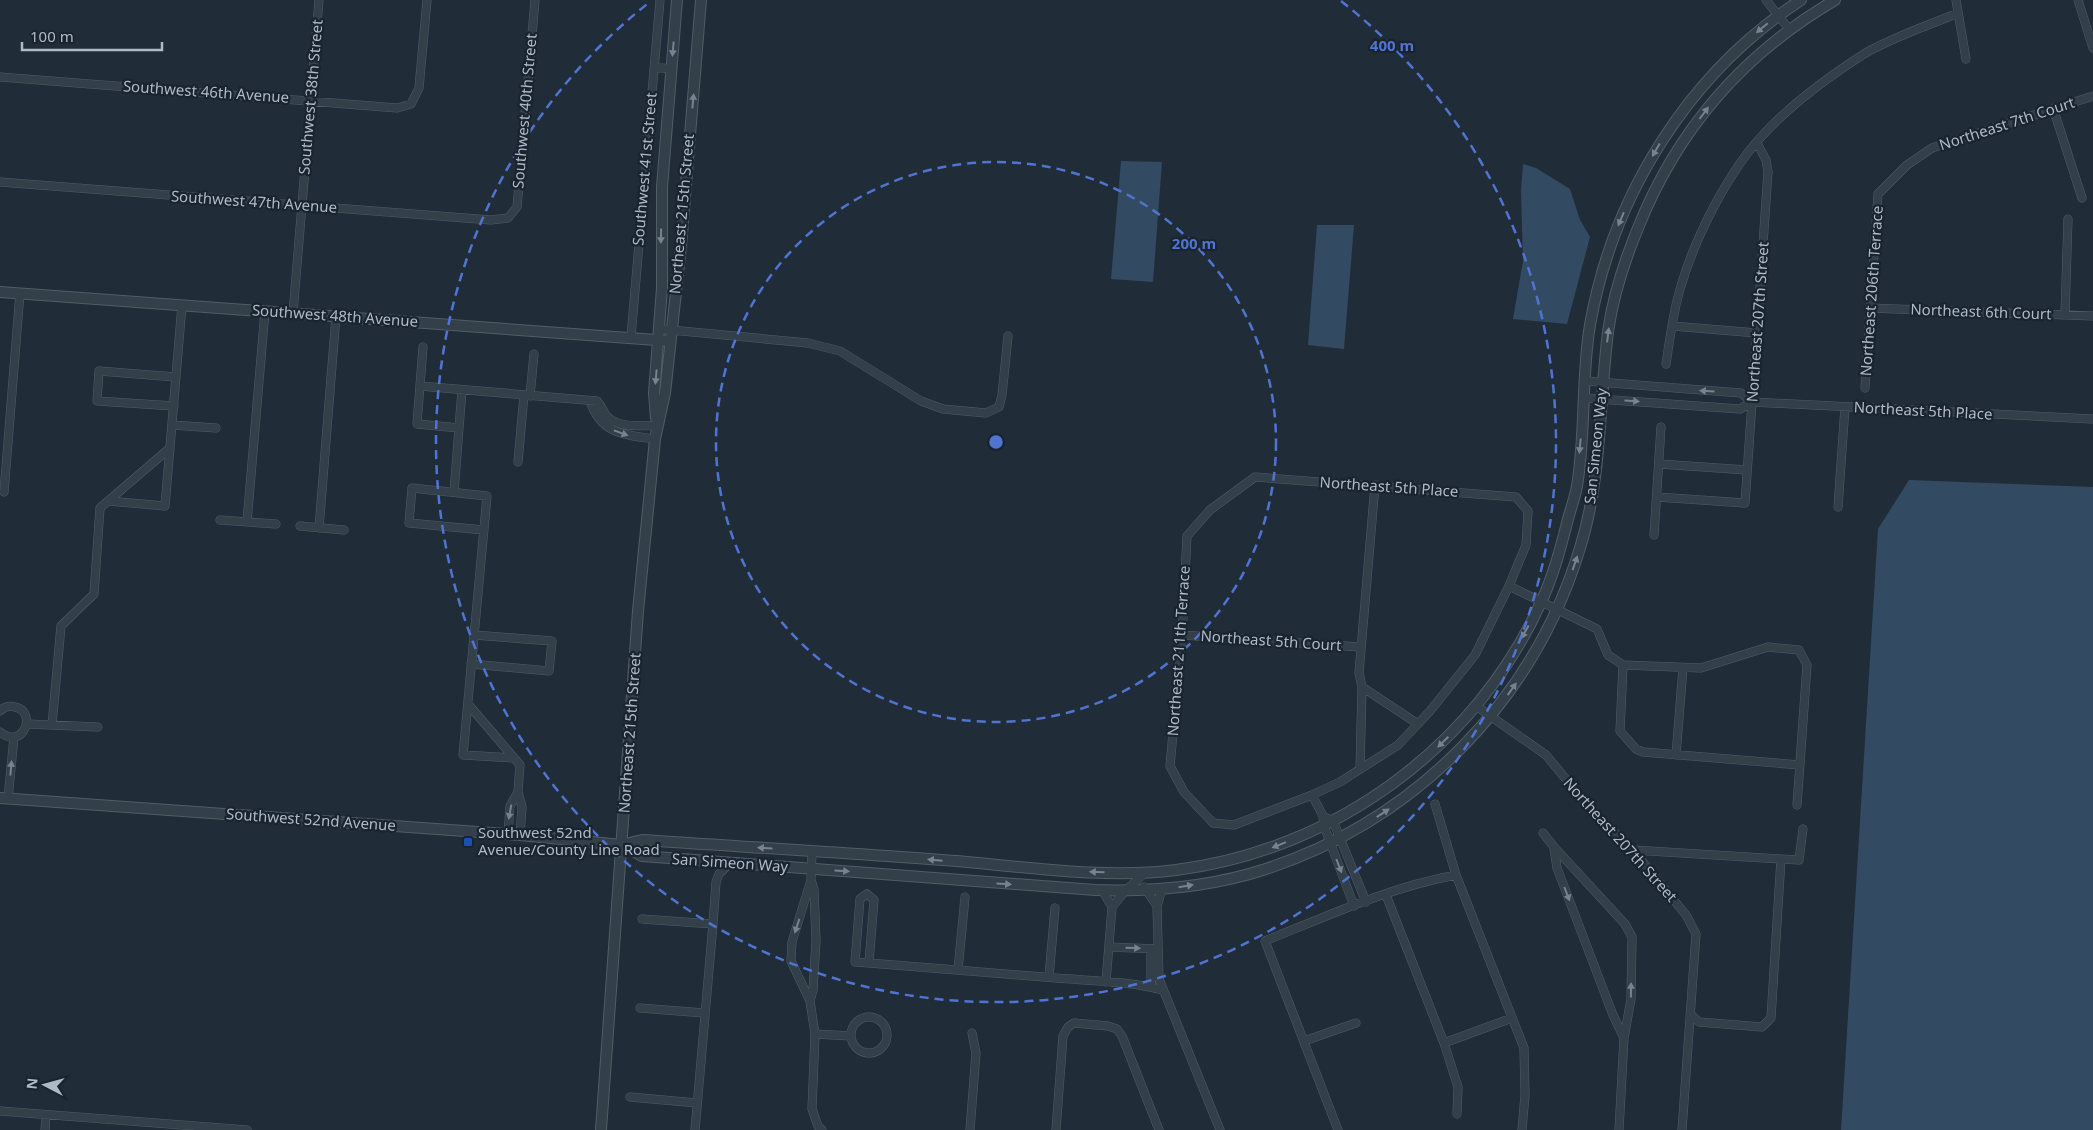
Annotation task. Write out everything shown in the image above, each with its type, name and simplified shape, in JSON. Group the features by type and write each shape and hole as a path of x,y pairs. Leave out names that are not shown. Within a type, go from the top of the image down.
{"street":[{"name":"Southwest 38th Street","path":"293,313 319,0"},
{"name":"Southwest 46th Avenue","path":"0,77 397,108 411,104 419,88 427,0"},
{"name":"Southwest 40th Street","path":"508,218 517,207 535,0"},
{"name":"Southwest 41st Street","path":"631,338 660,0"},
{"name":"Northeast 215th Street","path":"657,426 654,393 662,288 662,187 677,0"},
{"name":"Northeast 215th Street","path":"600,1130 638,611 655,438 665,393 681,246 701,0"},
{"path":"1766,0 1789,29"},
{"name":"San Simeon Way","path":"622,845 640,840 1096,872 1146,872 1174,870 1208,864 1267,850 1368,801 1408,772 1443,742 1476,706 1508,662 1542,601 1559,556 1577,486 1590,330 1599,285 1614,234 1632,192 1661,140 1704,84 1748,40 1777,16 1801,0"},
{"name":"San Simeon Way","path":"622,845 642,856 1125,891 1162,889 1224,880 1265,869 1330,842 1377,817 1429,779 1465,746 1510,691 1536,652 1558,609 1581,546 1592,500 1608,330 1615,293 1624,260 1658,183 1679,146 1718,94 1749,62 1789,29 1835,0"},
{"path":"1956,0 1966,59"},
{"path":"2078,0 2093,48"},
{"path":"1666,364 1680,287 1711,212 1740,165 1757,143 1801,100 1866,53 1958,12"},
{"path":"654,67 671,69"},
{"name":"Northeast 7th Court","path":"1878,194 1908,165 1932,148 2093,96"},
{"path":"2054,108 2082,198"},
{"name":"Northeast 207th Street","path":"1657,497 1745,503 1768,172 1766,160 1757,143"},
{"name":"Southwest 47th Avenue","path":"0,182 491,220 508,218"},
{"name":"Northeast 206th Terrace","path":"1865,388 1878,194"},
{"path":"2065,315 2068,219"},
{"name":"Southwest 48th Avenue","path":"0,292 670,341"},
{"path":"4,492 20,294"},
{"path":"108,501 165,506 182,305"},
{"name":"Northeast 6th Court","path":"1869,308 2093,316"},
{"path":"247,522 265,311"},
{"path":"319,528 336,316"},
{"path":"1672,326 1757,332"},
{"path":"660,329 808,343 840,351 922,401 943,409 986,413 998,407 1000,401 1008,336"},
{"path":"423,348 417,424 459,428"},
{"path":"518,462 534,354"},
{"path":"174,406 97,402 99,371 176,377"},
{"name":"Northeast 5th Place","path":"1585,382 1741,393 1752,402"},
{"path":"420,386 597,401 603,407 606,415 618,423 657,426"},
{"path":"454,492 462,390"},
{"name":"Northeast 5th Place","path":"1584,398 1740,409 1752,402 2093,419"},
{"path":"590,401 598,419 618,433 655,438"},
{"path":"1838,507 1845,407"},
{"path":"172,425 216,428"},
{"path":"1654,535 1661,427"},
{"path":"52,725 60,626 94,594 100,508 170,448"},
{"path":"1659,464 1747,470"},
{"name":"Northeast 5th Place","path":"1170,766 1184,792 1213,823 1234,825 1312,795 1340,782 1398,745 1418,724 1475,655 1526,545 1528,512 1516,497 1255,477 1210,510 1188,536"},
{"path":"1360,769 1362,687 1358,673 1375,485"},
{"path":"484,530 409,523 412,488 487,496 484,530 471,664 463,755 514,758"},
{"path":"220,520 276,524"},
{"path":"300,526 344,530"},
{"name":"Northeast 211th Terrace","path":"1170,766 1182,635 1188,536"},
{"path":"1508,586 1596,629 1608,655 1623,665 1702,668 1768,647 1799,650 1807,664 1797,805"},
{"path":"471,664 549,671 552,641 474,635"},
{"name":"Northeast 5th Court","path":"1182,635 1361,647"},
{"path":"1623,665 1620,731 1636,749 1643,752 1800,765"},
{"path":"1676,755 1684,668"},
{"path":"1362,687 1418,724"},
{"path":"468,704 520,765 518,792 522,807 520,835"},
{"path":"0,711 9,706 19,708 26,716 27,724 24,731 14,737 5,736 0,733"},
{"name":"Northeast 207th Street","path":"1476,706 1546,756 1593,812 1632,850 1686,915 1696,934 1682,1130"},
{"path":"27,724 98,727"},
{"path":"0,733 0,739"},
{"path":"4,798 14,737"},
{"path":"508,834 510,806 518,792"},
{"path":"1312,795 1327,821 1340,837 1366,902"},
{"name":"Southwest 52nd Avenue","path":"4,798 508,834 622,845"},
{"path":"1435,804 1456,875 1524,1048 1525,1095 1522,1130"},
{"path":"1327,821 1330,842 1354,906"},
{"path":"1632,850 1799,860 1803,829"},
{"path":"1543,833 1625,924 1632,937 1631,999 1624,1038 1619,1130"},
{"path":"1554,847 1557,868 1613,1015 1624,1038"},
{"path":"812,851 811,880 792,942 791,961 810,1001 815,1034 812,1109 818,1126 822,1130"},
{"path":"1690,1014 1699,1022 1762,1027 1771,1018 1781,859"},
{"path":"695,1130 704,1013 718,878 730,863"},
{"path":"1112,907 1125,891 1146,872"},
{"path":"1123,873 1137,880 1147,890 1157,906"},
{"path":"1338,1130 1328,1099 1265,941 1354,906 1425,881 1456,875"},
{"path":"810,1001 813,990 816,941 814,889 811,880"},
{"path":"1151,987 1157,906 1162,889"},
{"path":"1102,890 1112,907 1106,982"},
{"path":"869,963 874,900 868,894 860,899 855,962 1106,982 1162,990"},
{"path":"1386,895 1444,1044 1458,1087 1457,1114"},
{"path":"958,970 965,897"},
{"path":"1049,977 1055,908"},
{"path":"642,919 713,924"},
{"path":"1109,947 1155,949"},
{"path":"1155,949 1162,990 1195,1064 1220,1130"},
{"path":"640,1008 704,1013"},
{"path":"869,1017 880,1021 887,1031 887,1037 882,1048 877,1052 865,1054 855,1047 851,1036 854,1024 858,1020 869,1017"},
{"path":"1444,1044 1512,1018"},
{"path":"1056,1130 1063,1036 1068,1027 1074,1023 1108,1026 1117,1029 1122,1036 1159,1130"},
{"path":"1304,1041 1356,1023"},
{"path":"970,1130 976,1053 972,1033"},
{"path":"815,1034 851,1036"},
{"path":"630,1097 697,1103"},
{"path":"0,1111 46,1114 152,1126 247,1130"},
{"path":"45,1130 46,1114"}],"water":[{"path":"1121,161 1162,162 1153,282 1111,279"},
{"path":"1523,164 1536,168 1570,189 1580,220 1590,237 1567,324 1513,319 1523,261 1521,190"},
{"path":"1317,225 1354,225 1344,349 1308,345"},
{"path":"1909,480 2093,487 2093,1130 1841,1130 1878,529"}],"place":[{"name":"Southwest 52nd Avenue/County Line Road","path":"468,842"}]}
